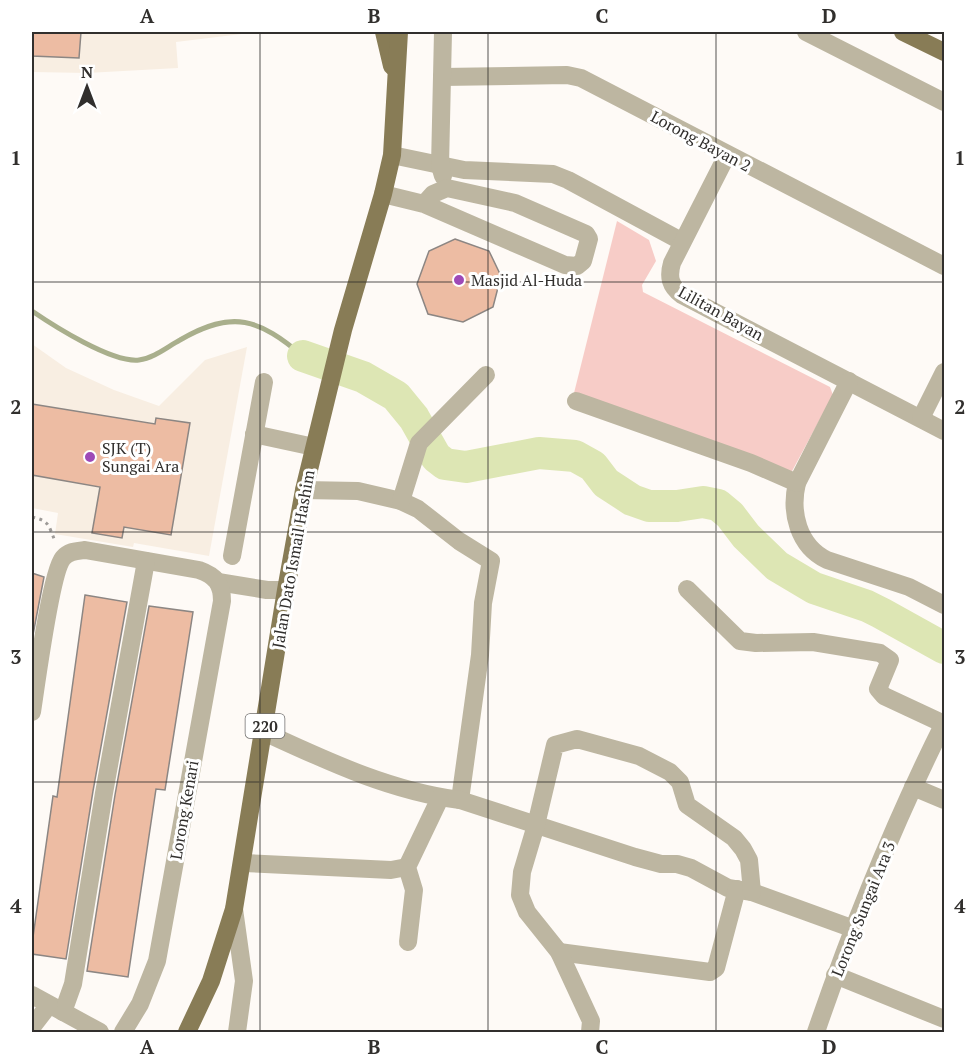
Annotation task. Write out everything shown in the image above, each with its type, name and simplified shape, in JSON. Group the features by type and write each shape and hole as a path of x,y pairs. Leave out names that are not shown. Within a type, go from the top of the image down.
{"main road":[{"name":"Jalan Dato Ismail Hashim","path":"384,32 397,85"},
{"name":"Jalan Dato Ismail Hashim","path":"187,1032 211,981 234,909 304,490 343,330 383,194 392,155 399,32"},
{"path":"903,32 940,49"},
{"path":"912,32 940,49"}],"street":[{"path":"443,32 440,166 447,188"},
{"path":"806,32 945,102"},
{"name":"Lorong Bayan 2","path":"442,77 567,75 581,78 945,266"},
{"path":"392,155 464,170 553,174 681,241 727,155"},
{"path":"383,194 424,204 565,265 578,266 583,261 589,239 582,231 514,203 447,188 433,194 424,204"},
{"name":"Lilitan Bayan","path":"681,241 670,271 670,280 682,295 945,431"},
{"path":"921,418 945,372"},
{"path":"402,501 425,437 486,375"},
{"path":"849,381 797,483 794,497 799,528 809,549 826,560 909,587 945,605"},
{"path":"232,556 264,382"},
{"path":"576,401 751,463 797,483"},
{"path":"254,434 314,447"},
{"path":"304,490 358,491 402,501 418,509 459,541 490,561 483,603 480,656 460,800"},
{"path":"32,712 54,581 64,557 73,551 85,550 199,570 211,574 218,582 267,590 286,590"},
{"path":"32,1027 56,1009 73,984 104,793 146,561"},
{"name":"Lorong Kenari","path":"123,1032 140,1004 157,961 222,601 222,590 218,582"},
{"path":"687,589 740,641 813,642 880,653 890,660 878,689 884,696 944,724"},
{"name":"Lorong Sungai Ara 3","path":"816,1032 835,975 913,786 944,724"},
{"path":"264,732 341,768 440,798 460,800 635,857 661,864 677,864 691,868 717,884 745,890 854,929"},
{"path":"559,952 710,972 716,968 745,890 748,860 734,838 687,805 680,782 675,776 639,756 577,739 555,746 522,872 520,895 527,912 559,952 591,1021 590,1032"},
{"path":"913,786 945,800"},
{"path":"408,942 414,890 407,867 440,798"},
{"path":"243,863 391,870 407,867"},
{"path":"234,909 244,981 237,1032"},
{"path":"835,975 945,1019"},
{"path":"32,995 100,1032"}],"path":[{"path":"32,517 44,520 50,527 64,557"}],"shaded area":[{"path":"32,32 258,32 176,42 178,68 87,73 32,72"},
{"path":"617,221 649,240 656,261 642,285 643,292 830,387 833,395 791,473 573,397"},
{"path":"32,344 66,368 114,390 159,406 205,360 247,347 209,556 134,543 133,547 55,534 58,513 32,508"}],"building":[{"path":"32,32 81,32 79,58 32,56"},
{"name":"Masjid Al-Huda","path":"455,239 489,251 501,276 493,307 463,322 428,314 417,284 429,251"},
{"path":"32,404 155,424 156,418 190,423 171,535 124,527 122,538 92,533 100,487 32,475"},
{"path":"32,573 44,577 32,640"},
{"path":"85,595 127,602 66,959 32,954 32,944 53,796 57,797"},
{"path":"149,606 193,612 165,790 156,789 128,977 87,971 115,795"}],"waterway":[{"path":"32,311 99,350 128,359 139,360 150,357 199,330 215,324 231,322 245,322 259,327 287,343 303,356"},
{"path":"303,356 363,377 396,396 414,418 436,457 445,464 466,467 539,453 575,456 593,466 606,483 632,500 649,506 677,506 703,502 718,505 777,566 814,588 867,606 944,648"}],"place":[{"name":"Masjid Al-Huda","path":"459,280"},
{"name":"SJK (T) Sungai Ara","path":"90,457"}]}
